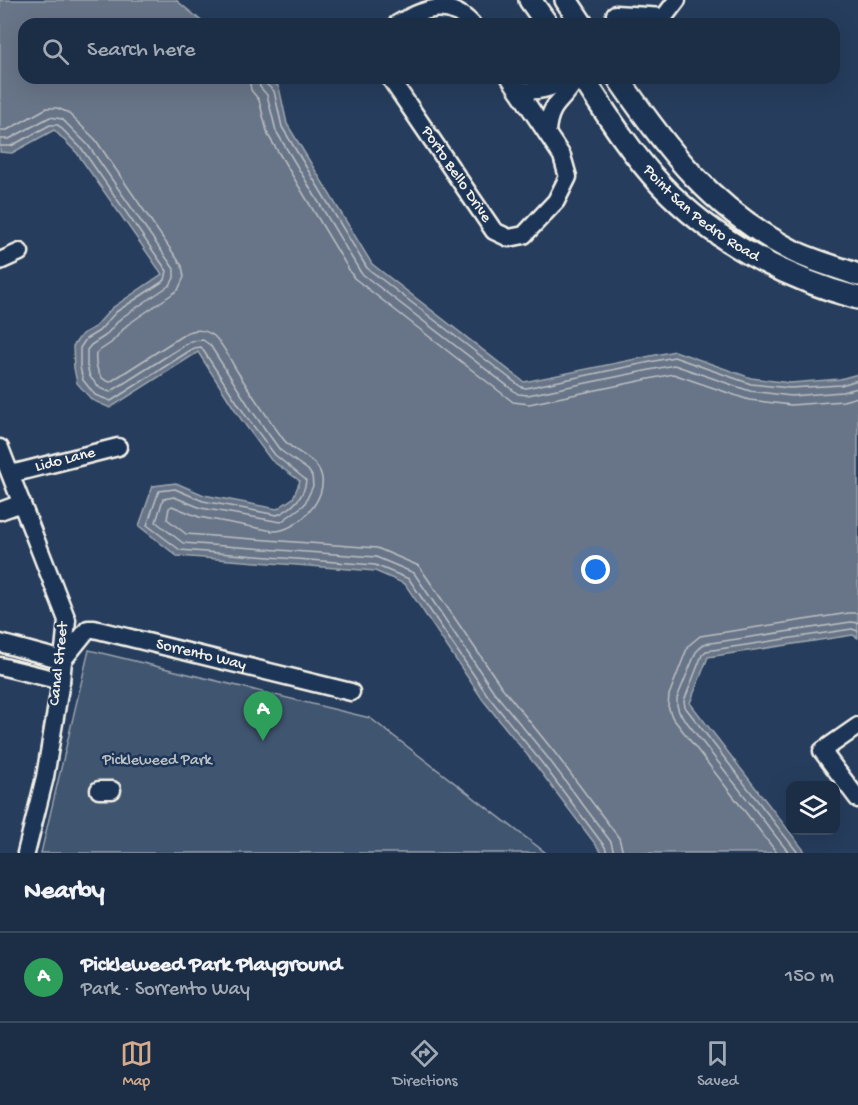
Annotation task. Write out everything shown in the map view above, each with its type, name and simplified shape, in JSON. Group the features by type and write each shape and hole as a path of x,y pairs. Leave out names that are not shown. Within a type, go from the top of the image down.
{"main road":[{"path":"530,0 543,18"},
{"path":"566,0 578,18"},
{"name":"Point San Pedro Road","path":"587,84 631,148 661,185 715,233 785,273 828,290 858,298"},
{"name":"Point San Pedro Road","path":"622,84 670,150 698,183 735,216 794,251 858,275"}],"street":[{"path":"614,13 664,17 677,0"},
{"path":"407,18 430,5 449,3 464,12 468,18"},
{"name":"Porto Bello Drive","path":"394,84 494,231 509,238 524,235 556,201 568,177 562,156 514,84"},
{"name":"Porto Bello Drive","path":"514,84 538,92 557,84"},
{"path":"546,131 552,108 568,93 573,84"},
{"path":"0,261 20,252"},
{"name":"Canal Street","path":"0,447 67,620 61,681 45,777 26,853"},
{"name":"Lido Lane","path":"10,474 118,447"},
{"path":"0,511 22,503"},
{"name":"Sorrento Way","path":"63,660 88,629 94,629 351,692"},
{"path":"0,643 63,660"},
{"path":"0,666 61,681"},
{"path":"858,726 822,751 858,799"}],"green space":[{"name":"Pickleweed Park","path":"89,650 370,718 546,853 41,853"}],"water":[{"path":"0,0 176,0 198,18 18,18 18,84 275,84 279,87 287,124 372,264 524,382 675,351 751,378 790,383 840,379 858,374 858,638 853,635 708,657 690,703 786,827 786,835 792,835 806,853 602,853 483,700 405,584 375,571 177,556 139,526 153,486 176,483 204,495 277,509 293,498 300,481 271,460 241,419 198,352 110,408 92,400 77,383 73,346 82,334 95,327 112,308 162,274 77,153 54,130 12,153 0,152"}],"place":[{"name":"Pickleweed Park Playground","path":"263,741"}]}
